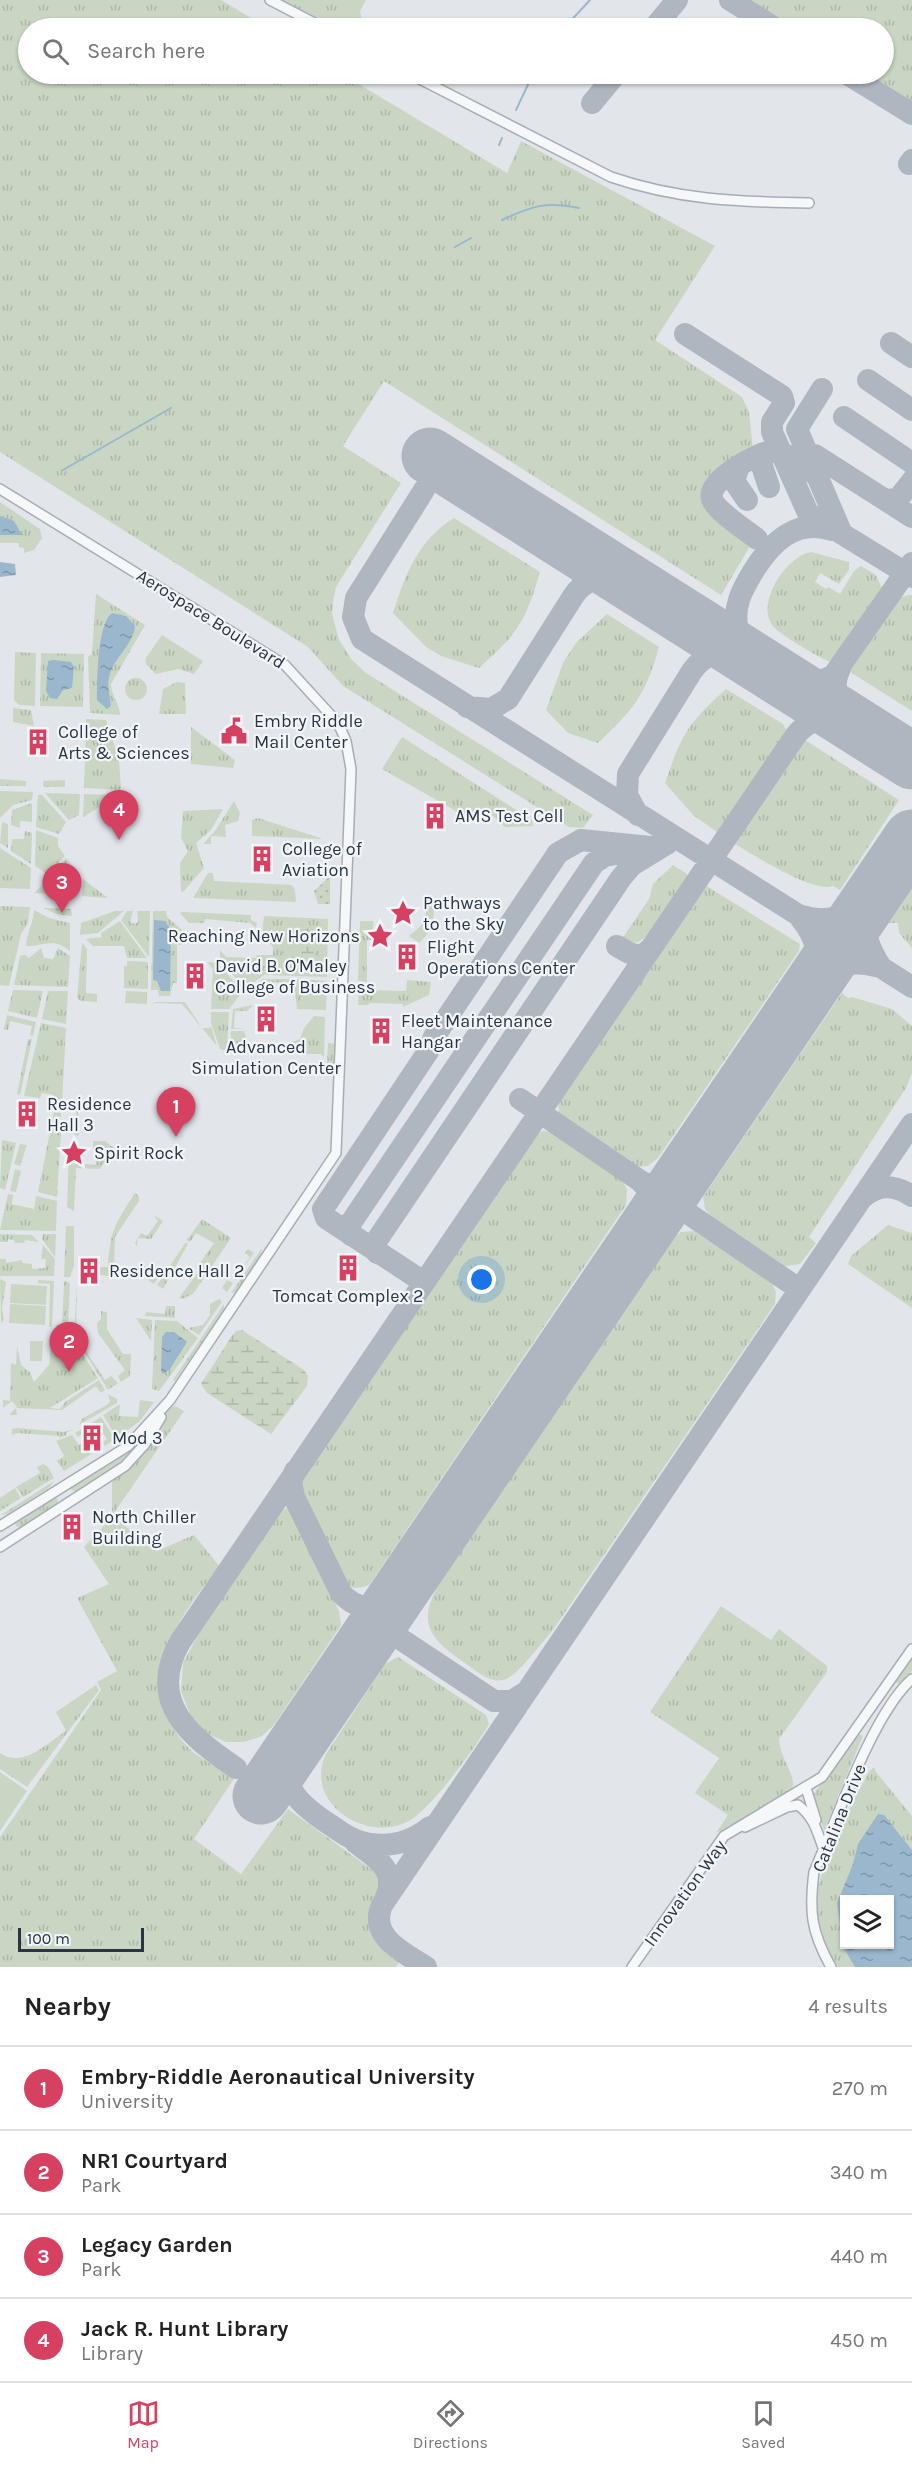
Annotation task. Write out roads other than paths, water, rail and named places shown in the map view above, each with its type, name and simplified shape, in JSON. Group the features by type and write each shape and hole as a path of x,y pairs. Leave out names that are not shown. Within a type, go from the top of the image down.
{"street":[{"path":"270,0 305,18"},
{"path":"429,84 591,167 638,186 666,194 713,199 809,203"},
{"name":"Aerospace Boulevard","path":"0,489 285,666 338,723 350,755 336,1153 170,1400 154,1431 136,1455 125,1466 0,1547"},
{"name":"Aerospace Boulevard","path":"0,1526 128,1446 170,1400"},
{"path":"60,1488 69,1503"},
{"name":"Innovation Way","path":"632,1967 723,1836 822,1777 912,1648"},
{"name":"Catalina Drive","path":"831,1967 812,1923 810,1894 814,1872 885,1713 902,1688 912,1679"},
{"path":"806,1788 824,1850"},
{"path":"737,1827 758,1823 787,1807 798,1805 809,1813 816,1824"}],"water":[{"path":"0,516 14,521 22,535 0,535"},
{"path":"0,562 15,564 16,575 0,577"},
{"path":"112,613 126,616 135,626 131,640 111,670 108,684 111,706 107,709 97,700 98,667 103,629"},
{"path":"48,661 71,662 74,667 72,688 63,690 57,699 50,698 46,691"},
{"path":"154,920 165,921 171,930 170,991 161,991 157,981 153,980"},
{"path":"166,1332 174,1332 187,1342 170,1369 163,1374 161,1371 162,1337"},
{"path":"878,1814 884,1815 912,1850 912,1967 855,1967 844,1949 894,1949 894,1895 840,1895 853,1864 858,1844"},
{"path":"840,1896 840,1925 837,1903"}],"waterway":[{"path":"573,18 590,0"},
{"path":"516,110 528,84"},
{"path":"499,145 502,138"},
{"path":"502,220 539,206 557,205 579,208"},
{"path":"455,247 471,238"},
{"path":"63,470 171,408"}],"place":[{"name":"Embry Riddle Mail Center","path":"234,731"},
{"name":"College of Arts & Sciences","path":"38,742"},
{"name":"AMS Test Cell","path":"435,816"},
{"name":"Jack R. Hunt Library","path":"119,840"},
{"name":"College of Aviation","path":"262,859"},
{"name":"Legacy Garden","path":"62,913"},
{"name":"Pathways to the Sky","path":"403,913"},
{"name":"Reaching New Horizons","path":"380,936"},
{"name":"Flight Operations Center","path":"407,957"},
{"name":"David B. O'Maley College of Business","path":"195,976"},
{"name":"Advanced Simulation Center","path":"266,1019"},
{"name":"Fleet Maintenance Hangar","path":"381,1031"},
{"name":"Residence Hall 3","path":"27,1114"},
{"name":"Embry-Riddle Aeronautical University","path":"176,1137"},
{"name":"Spirit Rock","path":"74,1153"},
{"name":"Tomcat Complex 2","path":"348,1268"},
{"name":"Residence Hall 2","path":"89,1271"},
{"name":"NR1 Courtyard","path":"69,1372"},
{"name":"Mod 3","path":"92,1438"},
{"name":"North Chiller Building","path":"72,1527"}]}
